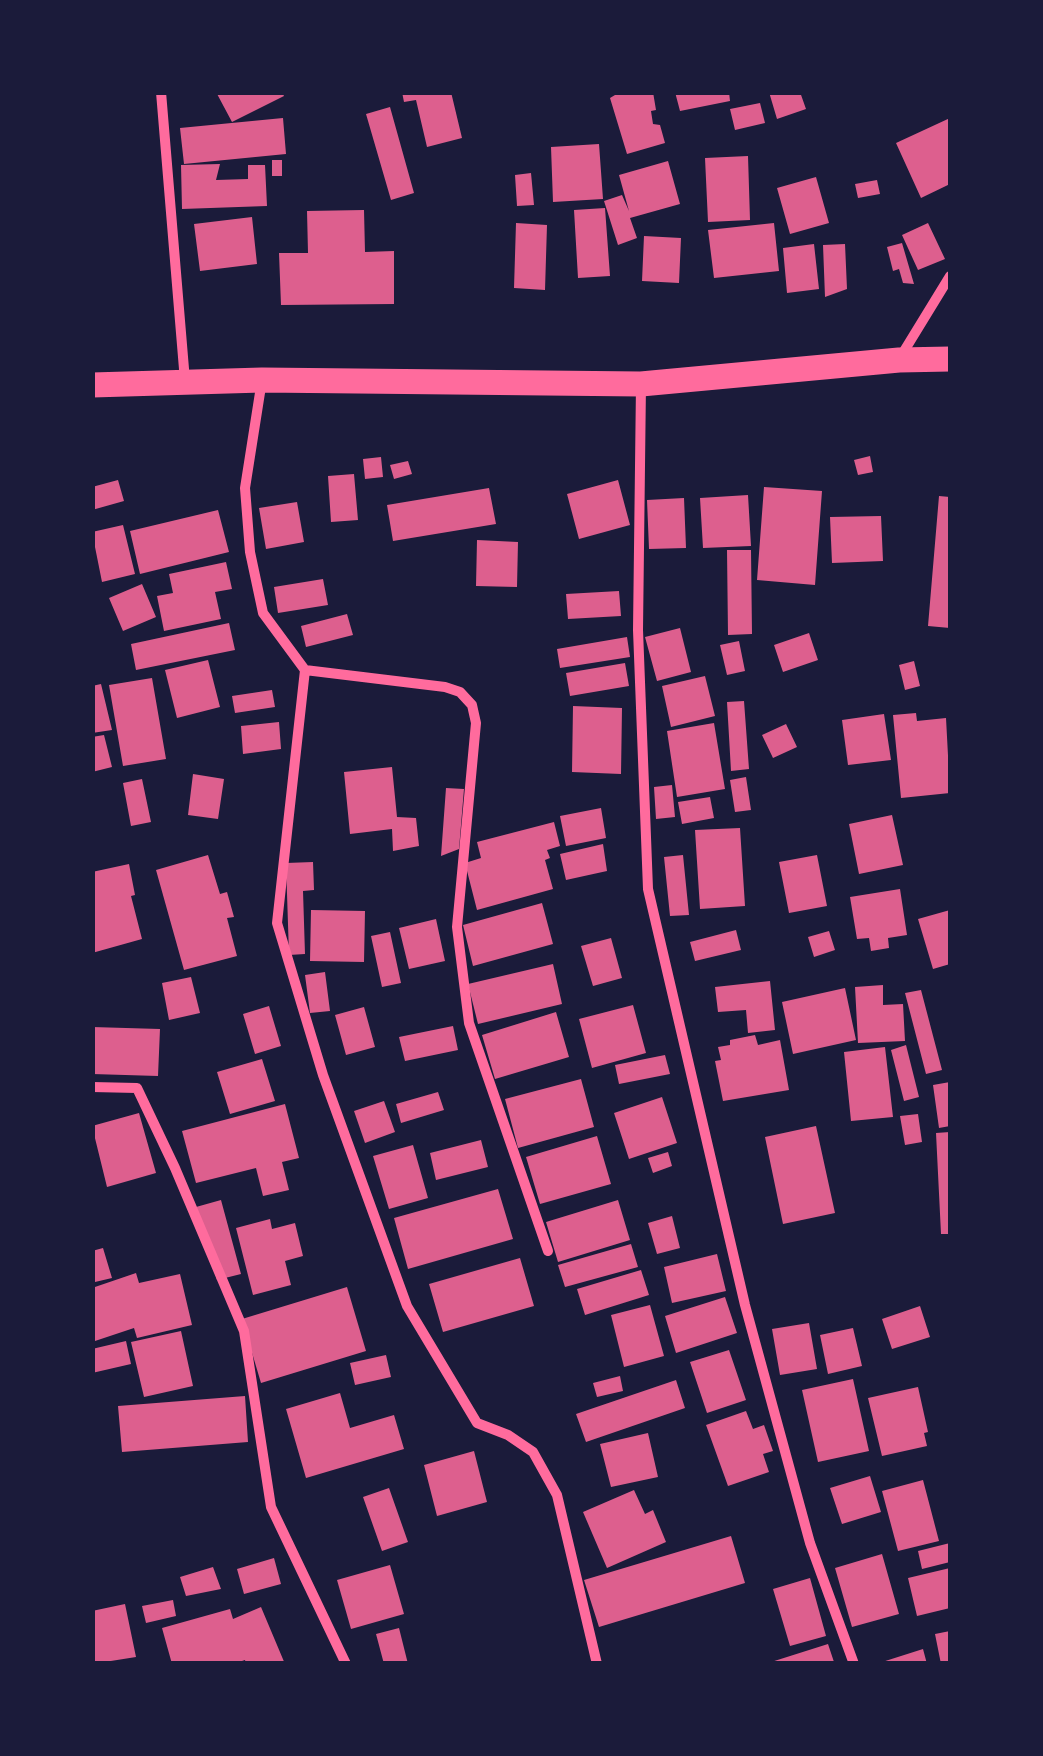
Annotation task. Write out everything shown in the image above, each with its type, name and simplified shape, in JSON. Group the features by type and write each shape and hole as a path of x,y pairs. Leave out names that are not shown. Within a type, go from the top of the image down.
{"main road":[{"path":"92,385 262,380 641,384 899,360 950,359"}],"street":[{"path":"162,92 186,382"},
{"path":"899,360 950,276"},
{"path":"262,380 245,488 250,552 263,613 305,670 276,923 298,1000 407,1306 478,1423 508,1434 533,1452 556,1494 597,1664"},
{"path":"641,384 638,630 648,889 746,1305 810,1543 854,1664"},
{"path":"305,670 445,687 460,692 472,705 476,724 457,927 469,1023 548,1251"},
{"path":"92,1087 137,1088 175,1168 244,1332 272,1507 346,1664"}],"building":[{"path":"216,92 282,92 284,96 232,122"},
{"path":"402,92 451,92 462,138 427,147 416,100 404,102"},
{"path":"620,92 653,92 653,124 660,125 665,143 627,154 610,98"},
{"path":"675,92 729,92 730,101 680,111"},
{"path":"769,92 800,92 806,109 777,119"},
{"path":"760,103 765,123 735,130 730,109"},
{"path":"390,107 414,193 391,200 366,114"},
{"path":"283,118 286,154 184,164 180,128"},
{"path":"950,118 950,184 921,198 896,143"},
{"path":"599,144 603,199 553,202 551,147"},
{"path":"748,156 750,220 708,222 705,158"},
{"path":"272,160 282,160 282,176 272,176"},
{"path":"668,161 680,204 630,218 637,238 618,245 604,201 622,195 629,211 619,175"},
{"path":"220,164 216,180 248,179 248,165 265,165 267,206 182,209 181,165"},
{"path":"531,173 534,205 517,206 515,175"},
{"path":"816,177 829,223 790,234 777,188"},
{"path":"877,180 880,194 858,198 855,184"},
{"path":"605,208 610,276 578,278 574,210"},
{"path":"364,210 365,252 394,251 394,304 281,305 279,253 308,253 307,211"},
{"path":"252,217 257,264 200,271 194,224"},
{"path":"516,223 547,225 545,290 514,288"},
{"path":"774,223 779,271 714,278 708,230"},
{"path":"928,223 945,259 918,270 902,235"},
{"path":"644,236 681,238 679,283 642,281"},
{"path":"902,243 914,284 903,283 899,269 893,271 887,247"},
{"path":"814,244 819,289 787,293 783,248"},
{"path":"845,244 847,289 825,297 823,245"},
{"path":"870,456 873,472 858,475 854,460"},
{"path":"381,457 383,477 365,479 363,459"},
{"path":"408,461 412,474 394,479 390,465"},
{"path":"354,474 358,520 331,522 328,476"},
{"path":"118,480 124,501 92,510 92,487"},
{"path":"618,480 630,525 579,539 567,494"},
{"path":"764,487 822,491 815,585 757,580"},
{"path":"489,488 496,524 393,541 387,505"},
{"path":"748,495 751,546 703,548 700,498"},
{"path":"939,496 950,497 950,628 928,626"},
{"path":"684,498 686,548 649,549 647,500"},
{"path":"297,502 304,542 266,549 259,508"},
{"path":"218,510 229,552 140,574 130,531"},
{"path":"881,516 883,561 832,563 830,517"},
{"path":"123,525 135,574 102,582 92,532"},
{"path":"477,540 518,542 517,587 476,586"},
{"path":"727,550 751,550 752,634 728,635"},
{"path":"226,562 232,589 215,592 221,619 164,631 157,596 173,593 169,574"},
{"path":"323,579 328,605 278,613 274,587"},
{"path":"142,584 156,617 123,631 109,598"},
{"path":"619,591 621,616 568,619 566,594"},
{"path":"347,614 353,635 306,647 301,626"},
{"path":"229,623 235,650 136,670 131,644"},
{"path":"680,628 691,672 657,681 645,637"},
{"path":"809,633 818,660 783,672 774,645"},
{"path":"627,637 630,657 560,668 557,649"},
{"path":"739,641 745,671 727,675 720,645"},
{"path":"208,660 220,707 177,718 165,670"},
{"path":"914,661 920,686 905,690 899,665"},
{"path":"625,663 629,686 570,696 566,673"},
{"path":"705,676 715,716 671,727 662,686"},
{"path":"152,678 166,759 123,766 109,685"},
{"path":"101,684 112,730 92,733 92,686"},
{"path":"272,690 275,707 235,713 232,696"},
{"path":"744,701 749,769 731,771 727,702"},
{"path":"573,706 622,708 621,774 572,772"},
{"path":"916,713 917,721 946,718 950,793 901,798 893,715"},
{"path":"884,714 891,760 848,765 842,720"},
{"path":"279,722 281,749 243,754 241,726"},
{"path":"714,723 725,789 677,797 667,731"},
{"path":"786,724 797,747 773,758 762,735"},
{"path":"104,735 112,767 92,772 92,737"},
{"path":"392,767 397,817 416,818 419,846 393,851 392,829 350,834 344,772"},
{"path":"193,774 224,779 218,819 188,815"},
{"path":"746,777 751,810 735,812 730,780"},
{"path":"142,779 151,822 131,826 123,783"},
{"path":"672,785 675,817 656,819 654,787"},
{"path":"446,788 464,789 459,849 441,856"},
{"path":"710,797 714,818 682,824 678,802"},
{"path":"601,808 606,838 566,846 560,816"},
{"path":"892,815 903,865 859,874 849,824"},
{"path":"554,822 560,846 547,850 550,858 545,860 553,889 477,910 465,863 481,858 477,842"},
{"path":"740,828 745,906 700,909 695,830"},
{"path":"603,844 607,871 566,880 560,854"},
{"path":"208,855 220,894 227,892 234,917 227,918 237,956 184,970 156,870"},
{"path":"683,855 689,915 670,916 664,857"},
{"path":"817,855 827,906 789,913 779,862"},
{"path":"313,862 314,890 303,891 305,954 289,955 286,863"},
{"path":"129,864 135,895 131,896 142,939 92,953 92,872"},
{"path":"900,889 907,935 888,938 889,948 871,951 869,938 857,939 850,897"},
{"path":"542,903 553,944 473,966 463,925"},
{"path":"311,910 365,911 364,962 310,961"},
{"path":"950,910 950,964 933,969 918,919"},
{"path":"436,919 445,961 409,969 399,928"},
{"path":"736,930 741,950 695,961 690,942"},
{"path":"829,931 835,950 814,957 808,937"},
{"path":"390,932 401,983 382,987 371,936"},
{"path":"611,938 622,978 593,986 581,946"},
{"path":"553,964 562,1004 478,1024 468,984"},
{"path":"325,972 330,1011 310,1013 305,975"},
{"path":"191,977 200,1013 169,1020 162,983"},
{"path":"770,981 775,1030 748,1033 746,1010 718,1012 715,987"},
{"path":"883,985 883,1005 903,1004 905,1041 858,1043 855,987"},
{"path":"845,988 856,1040 793,1054 782,1002"},
{"path":"921,990 942,1070 926,1074 905,993"},
{"path":"633,1005 646,1053 592,1068 579,1019"},
{"path":"269,1006 281,1046 255,1054 243,1014"},
{"path":"364,1007 375,1047 346,1055 335,1015"},
{"path":"556,1012 569,1057 495,1079 482,1035"},
{"path":"453,1026 458,1050 405,1061 399,1037"},
{"path":"92,1027 160,1029 158,1076 92,1074"},
{"path":"755,1035 758,1045 780,1040 789,1090 723,1101 715,1061 721,1060 718,1047"},
{"path":"906,1045 919,1097 904,1101 891,1050"},
{"path":"885,1047 893,1117 851,1121 844,1052"},
{"path":"665,1055 670,1074 619,1084 615,1065"},
{"path":"262,1059 275,1101 230,1114 217,1072"},
{"path":"581,1079 594,1127 518,1148 505,1099"},
{"path":"950,1082 950,1126 939,1128 933,1085"},
{"path":"438,1092 444,1110 401,1123 396,1104"},
{"path":"662,1097 677,1143 629,1159 614,1113"},
{"path":"384,1101 395,1132 365,1143 354,1111"},
{"path":"285,1104 299,1158 282,1162 289,1190 263,1196 256,1168 196,1183 182,1131"},
{"path":"139,1113 156,1173 107,1187 92,1126"},
{"path":"918,1114 922,1142 905,1145 900,1116"},
{"path":"816,1126 835,1213 783,1224 765,1137"},
{"path":"950,1132 950,1234 941,1234 936,1133"},
{"path":"597,1136 611,1184 540,1204 526,1157"},
{"path":"481,1140 488,1167 436,1180 430,1153"},
{"path":"413,1145 428,1198 389,1209 373,1156"},
{"path":"668,1152 672,1166 653,1173 648,1158"},
{"path":"498,1189 513,1239 408,1269 394,1218"},
{"path":"221,1200 241,1274 217,1280 196,1207"},
{"path":"618,1200 630,1240 558,1262 546,1222"},
{"path":"672,1216 680,1248 657,1254 648,1223"},
{"path":"270,1219 272,1229 295,1223 303,1256 285,1261 291,1285 253,1295 236,1228"},
{"path":"631,1244 638,1267 565,1287 558,1265"},
{"path":"103,1248 112,1278 95,1282 92,1251"},
{"path":"717,1254 726,1291 672,1303 664,1267"},
{"path":"520,1258 534,1306 443,1332 429,1284"},
{"path":"641,1270 649,1295 585,1315 577,1289"},
{"path":"136,1273 139,1283 180,1274 192,1325 137,1338 134,1328 92,1342 92,1288"},
{"path":"347,1287 366,1351 261,1383 242,1319"},
{"path":"725,1297 737,1333 676,1353 665,1316"},
{"path":"650,1305 664,1356 624,1367 611,1315"},
{"path":"920,1306 930,1337 892,1349 882,1319"},
{"path":"809,1323 817,1369 780,1375 772,1329"},
{"path":"853,1328 862,1366 828,1374 820,1335"},
{"path":"181,1331 193,1386 144,1397 131,1342"},
{"path":"126,1341 131,1364 92,1373 92,1349"},
{"path":"729,1350 746,1400 707,1413 690,1362"},
{"path":"386,1355 391,1377 355,1385 350,1363"},
{"path":"620,1376 623,1391 597,1397 593,1383"},
{"path":"853,1379 869,1451 818,1462 802,1390"},
{"path":"676,1380 685,1408 586,1442 576,1414"},
{"path":"918,1387 928,1432 924,1433 927,1446 882,1456 868,1398"},
{"path":"340,1393 350,1428 394,1415 404,1449 306,1478 286,1409"},
{"path":"245,1396 248,1442 122,1452 118,1406"},
{"path":"746,1411 753,1429 764,1425 773,1451 763,1454 769,1472 728,1486 706,1425"},
{"path":"648,1433 658,1477 611,1487 600,1444"},
{"path":"474,1451 487,1502 437,1516 424,1465"},
{"path":"870,1476 881,1512 842,1524 830,1488"},
{"path":"923,1480 939,1541 898,1551 882,1491"},
{"path":"389,1488 408,1542 382,1551 363,1497"},
{"path":"634,1490 645,1514 653,1510 666,1542 607,1568 583,1512"},
{"path":"731,1536 745,1583 599,1627 584,1580"},
{"path":"950,1543 950,1562 922,1569 918,1551"},
{"path":"882,1554 899,1614 852,1627 835,1568"},
{"path":"274,1558 281,1584 244,1594 237,1569"},
{"path":"390,1565 404,1614 351,1629 337,1580"},
{"path":"213,1567 221,1589 186,1596 180,1577"},
{"path":"950,1568 950,1608 917,1616 908,1578"},
{"path":"810,1578 826,1636 790,1646 773,1589"},
{"path":"173,1600 176,1616 146,1623 142,1606"},
{"path":"125,1604 136,1657 92,1664 92,1611"},
{"path":"261,1607 285,1664 246,1664 245,1660 233,1664 172,1664 162,1628 230,1609 233,1619"},
{"path":"399,1628 408,1664 384,1664 376,1634"},
{"path":"950,1631 950,1664 941,1664 935,1634"},
{"path":"828,1644 834,1662 768,1664 768,1663"},
{"path":"923,1649 927,1664 879,1664 879,1663"}]}
